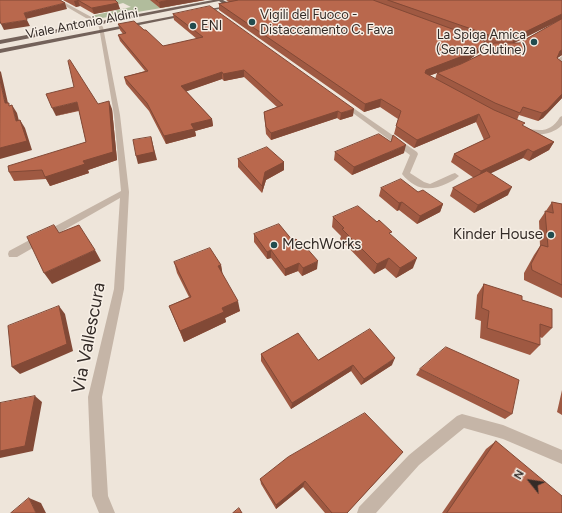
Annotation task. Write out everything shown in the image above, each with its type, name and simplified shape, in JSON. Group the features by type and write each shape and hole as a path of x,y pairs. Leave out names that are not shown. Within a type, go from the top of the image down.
{"main road":[{"name":"Viale Antonio Aldini","path":"0,51 220,0"},
{"path":"220,0 230,6"},
{"path":"205,3 214,9"},
{"name":"Viale Antonio Aldini","path":"0,42 236,5"}],"street":[{"path":"57,0 99,27"},
{"path":"214,9 214,12 222,17"},
{"name":"Via Vallescura","path":"99,27 117,115 125,192 119,289 95,397 100,496 107,513"},
{"path":"469,62 483,56 488,47"},
{"path":"562,58 559,60 558,65 562,69"},
{"path":"337,99 414,154 406,174 422,186 432,187 455,176"},
{"path":"511,125 526,131 545,132 555,128 561,122 562,118"},
{"path":"13,254 125,192"},
{"path":"365,513 414,460 462,421 503,432 562,457"}],"green space":[{"path":"105,0 166,0 173,6 102,18 91,16 131,7 123,3 116,5"}],"building":[{"path":"0,0 60,0 65,3 24,13 27,20 1,24"},
{"path":"78,0 115,0 118,3 92,8"},
{"path":"156,0 170,0 159,2"},
{"path":"239,0 373,0 485,41 476,50 426,70 425,73 494,110 525,123 522,125 554,142 533,152 528,149 481,171 454,154 490,137 479,114 417,140 396,126 401,111 381,99 365,104 219,4"},
{"path":"388,0 562,0 562,14 515,37 492,36"},
{"path":"210,6 354,109 341,113 338,111 271,133 266,127 264,112 283,105 244,70 223,74 222,72 181,86 212,119 191,124 194,129 164,136 147,103 124,77 148,71 118,35 126,33 118,24 134,21 163,46 203,37 173,14"},
{"path":"562,19 562,50 557,58 562,62 562,94 547,110 542,113 523,107 520,113 495,103 437,73 461,64 488,51 494,43 519,43"},
{"path":"70,60 98,104 109,101 113,152 83,161 85,164 45,177 42,170 9,172 8,166 86,142 77,102 52,108 46,94 74,87 68,61"},
{"path":"0,80 5,103 9,103 9,106 12,105 16,121 20,120 27,141 0,148"},
{"path":"379,134 391,142 393,135 406,145 354,167 335,152"},
{"path":"151,137 154,152 136,156 133,140"},
{"path":"267,147 284,162 265,172 262,186 238,159"},
{"path":"487,171 512,187 478,205 453,188"},
{"path":"401,179 418,192 423,190 443,204 420,216 402,202 399,203 381,188"},
{"path":"552,202 562,204 562,285 532,270 531,264 541,245 548,247 545,211 553,213"},
{"path":"358,206 377,222 379,220 392,232 389,233 417,258 400,268 389,258 377,264 342,229 344,228 333,217"},
{"path":"279,224 293,241 296,239 302,246 304,245 318,261 303,268 299,263 285,269 271,250 267,252 254,234"},
{"path":"54,225 59,233 79,225 95,250 44,273 27,237"},
{"path":"210,248 221,265 218,266 238,301 222,308 224,312 180,331 169,306 191,297 174,262"},
{"path":"484,284 522,296 522,300 552,309 552,328 540,324 540,345 487,328 489,311 482,308"},
{"path":"59,306 67,344 12,367 8,326"},
{"path":"370,329 395,358 364,379 353,365 292,403 261,354 298,333 318,360"},
{"path":"446,347 519,380 512,414 420,369"},
{"path":"35,396 25,446 0,451 0,403"},
{"path":"365,413 403,452 347,513 332,513 305,481 276,505 260,479 288,457"},
{"path":"496,441 562,496 562,513 447,513"},
{"path":"29,498 36,513 11,513"},
{"path":"239,508 242,513 233,513"}],"place":[{"name":"Vigili del Fuoco - Distaccamento C. Fava","path":"252,22"},
{"name":"ENI","path":"193,26"},
{"name":"La Spiga Amica (Senza Glutine)","path":"534,42"},
{"name":"Kinder House","path":"551,235"},
{"name":"MechWorks","path":"274,245"}]}
